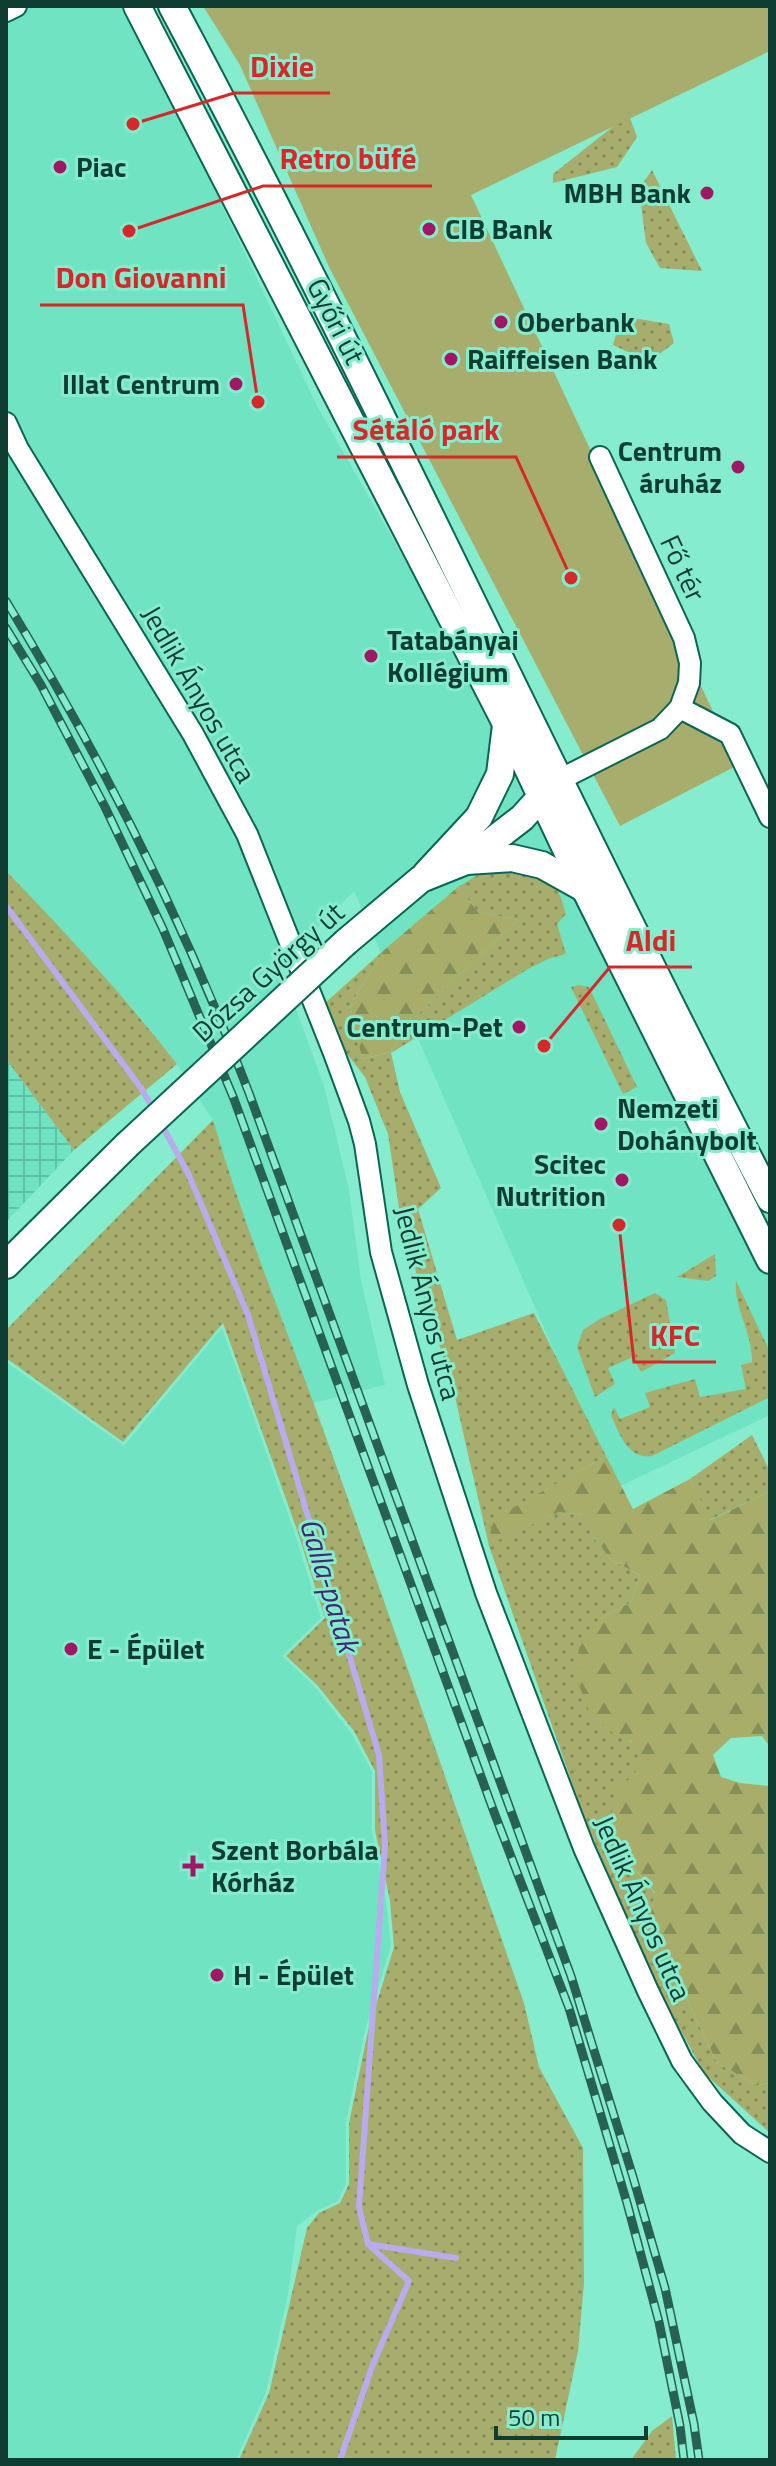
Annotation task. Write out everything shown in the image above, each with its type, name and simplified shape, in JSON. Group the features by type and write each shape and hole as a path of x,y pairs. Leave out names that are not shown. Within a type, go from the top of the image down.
{"street":[{"path":"6,11 16,6"},
{"path":"120,6 141,13"},
{"name":"Győri út","path":"172,6 405,462 550,788"},
{"name":"Győri út","path":"141,13 506,725 550,788"},
{"name":"Jedlik Ányos utca","path":"6,423 18,449 193,734 247,834 359,1121 381,1252 418,1385 486,1593 584,1848 682,2061 712,2102 742,2134 770,2152"},
{"name":"Fő tér","path":"600,457 684,638 690,663 689,683 680,708"},
{"path":"479,817 515,798 550,788 660,729 680,708 730,734 770,817"},
{"path":"421,879 479,817 500,774 506,725"},
{"path":"550,788 585,889 770,1260"},
{"path":"550,788 770,1199"},
{"name":"Dózsa György út","path":"6,1265 127,1145 346,942 421,879 466,861 522,818 550,788"},
{"path":"466,861 512,858 542,865 585,889"}],"shaded area":[{"path":"6,6 125,6 317,406 770,1201 770,1415 614,1489 354,891 280,965 324,1086 349,1190 361,1281 385,1385 313,1403 226,1167 213,1120 177,1064 140,1017 6,871"},
{"path":"203,6 770,6 770,51 471,195 738,765 620,826 329,267 240,65"},
{"path":"630,118 637,137 617,167 553,183 553,174 615,125"},
{"path":"652,170 702,271 660,268 646,243 639,189"},
{"path":"621,316 669,324 674,343 649,362 613,345"},
{"path":"510,868 543,874 554,883 566,914 557,924 566,954 528,969 391,1053 400,1092 441,1188 418,1209 457,1340 534,1313 606,1456 490,1521 494,1541 559,1512 586,1515 592,1535 611,1560 640,1575 631,1602 600,1619 612,1732 630,1741 638,1758 634,1778 611,1814 624,1856 655,1894 647,1933 675,1974 717,2063 757,2085 770,2083 770,2133 704,2073 654,1981 583,1814 489,1546 453,1388 402,1228 388,1134 365,1077 337,1041 324,1004 384,950 350,1005 362,1059 391,1052 411,1021 518,920 478,912 458,887 484,871"},
{"path":"6,871 94,965 177,1064 74,1150 6,1059"},
{"path":"571,987 589,987 637,1087 623,1094"},
{"path":"6,1059 74,1150 6,1222"},
{"path":"213,1120 248,1228 341,1479 524,2003 539,2067 583,2148 584,2283 578,2351 555,2460 239,2460 269,2393 307,2228 319,2213 340,2203 349,2184 349,2123 368,2031 394,1947 390,1901 375,1830 375,1771 354,1731 317,1685 286,1656 325,1618 223,1323 123,1442 6,1358 6,1330"},
{"path":"715,1254 716,1276 708,1281 677,1277"},
{"path":"736,1281 770,1352 770,1397 652,1456 637,1454 617,1430 611,1415 614,1407 620,1419 650,1407 645,1393 695,1379 700,1397 746,1389 741,1365 752,1362 750,1341 737,1300"},
{"path":"655,1293 666,1300 675,1353 641,1372 633,1357 608,1368 615,1384 595,1397 577,1347 583,1330"},
{"name":"Szent Borbála Kórház","path":"222,1328 294,1531 321,1618 282,1656 315,1687 351,1733 372,1772 372,1830 391,1946 365,2030 346,2122 346,2183 338,2201 318,2210 297,2226 288,2294 266,2392 236,2460 6,2460 6,1362 124,1446"},
{"path":"752,1435 770,1471 770,1491 710,1520 690,1479"},
{"path":"672,2416 676,2460 631,2460 652,2431"}],"green space":[{"path":"458,887 478,912 518,920 411,1021 391,1052 362,1059 350,1005 384,950"},
{"path":"606,1456 633,1509 690,1479 711,1520 770,1491 770,1747 762,1736 731,1738 713,1755 721,1777 740,1783 770,1786 770,2083 757,2085 717,2063 675,1974 647,1933 655,1893 624,1856 611,1815 616,1789 635,1775 638,1757 631,1741 612,1732 591,1715 578,1683 579,1648 600,1619 631,1602 640,1575 611,1560 592,1535 585,1515 559,1512 494,1542 489,1521"}],"waterway":[{"name":"Galla-patak","path":"6,906 141,1088 155,1112"},
{"name":"Galla-patak","path":"160,1122 188,1173 248,1315 379,1755 385,1845 359,2207 368,2244 456,2258"},
{"path":"340,2460 373,2364 409,2281 370,2246"}],"railway":[{"path":"6,601 75,720 139,841 197,966 249,1093 571,1976 665,2288 699,2460"},
{"path":"6,628 41,685 105,807 163,929 234,1099 494,1812 569,2008 659,2322 684,2460"}],"place":[{"name":"Dixie","path":"133,124"},
{"name":"Piac","path":"60,167"},
{"name":"MBH Bank","path":"707,193"},
{"name":"CIB Bank","path":"429,229"},
{"name":"Retro büfé","path":"129,231"},
{"name":"Oberbank","path":"501,322"},
{"name":"Raiffeisen Bank","path":"451,359"},
{"name":"Illat Centrum","path":"236,384"},
{"name":"Don Giovanni","path":"258,402"},
{"name":"Centrum áruház","path":"738,467"},
{"name":"Sétáló park","path":"571,578"},
{"name":"Tatabányai Kollégium","path":"371,656"},
{"name":"Centrum-Pet","path":"519,1027"},
{"name":"Aldi","path":"544,1046"},
{"name":"Nemzeti Dohánybolt","path":"601,1124"},
{"name":"Scitec Nutrition","path":"622,1180"},
{"name":"KFC","path":"619,1225"},
{"name":"E - Épület","path":"71,1649"},
{"name":"Szent Borbála Kórház","path":"193,1866"},
{"name":"H - Épület","path":"217,1975"}]}
